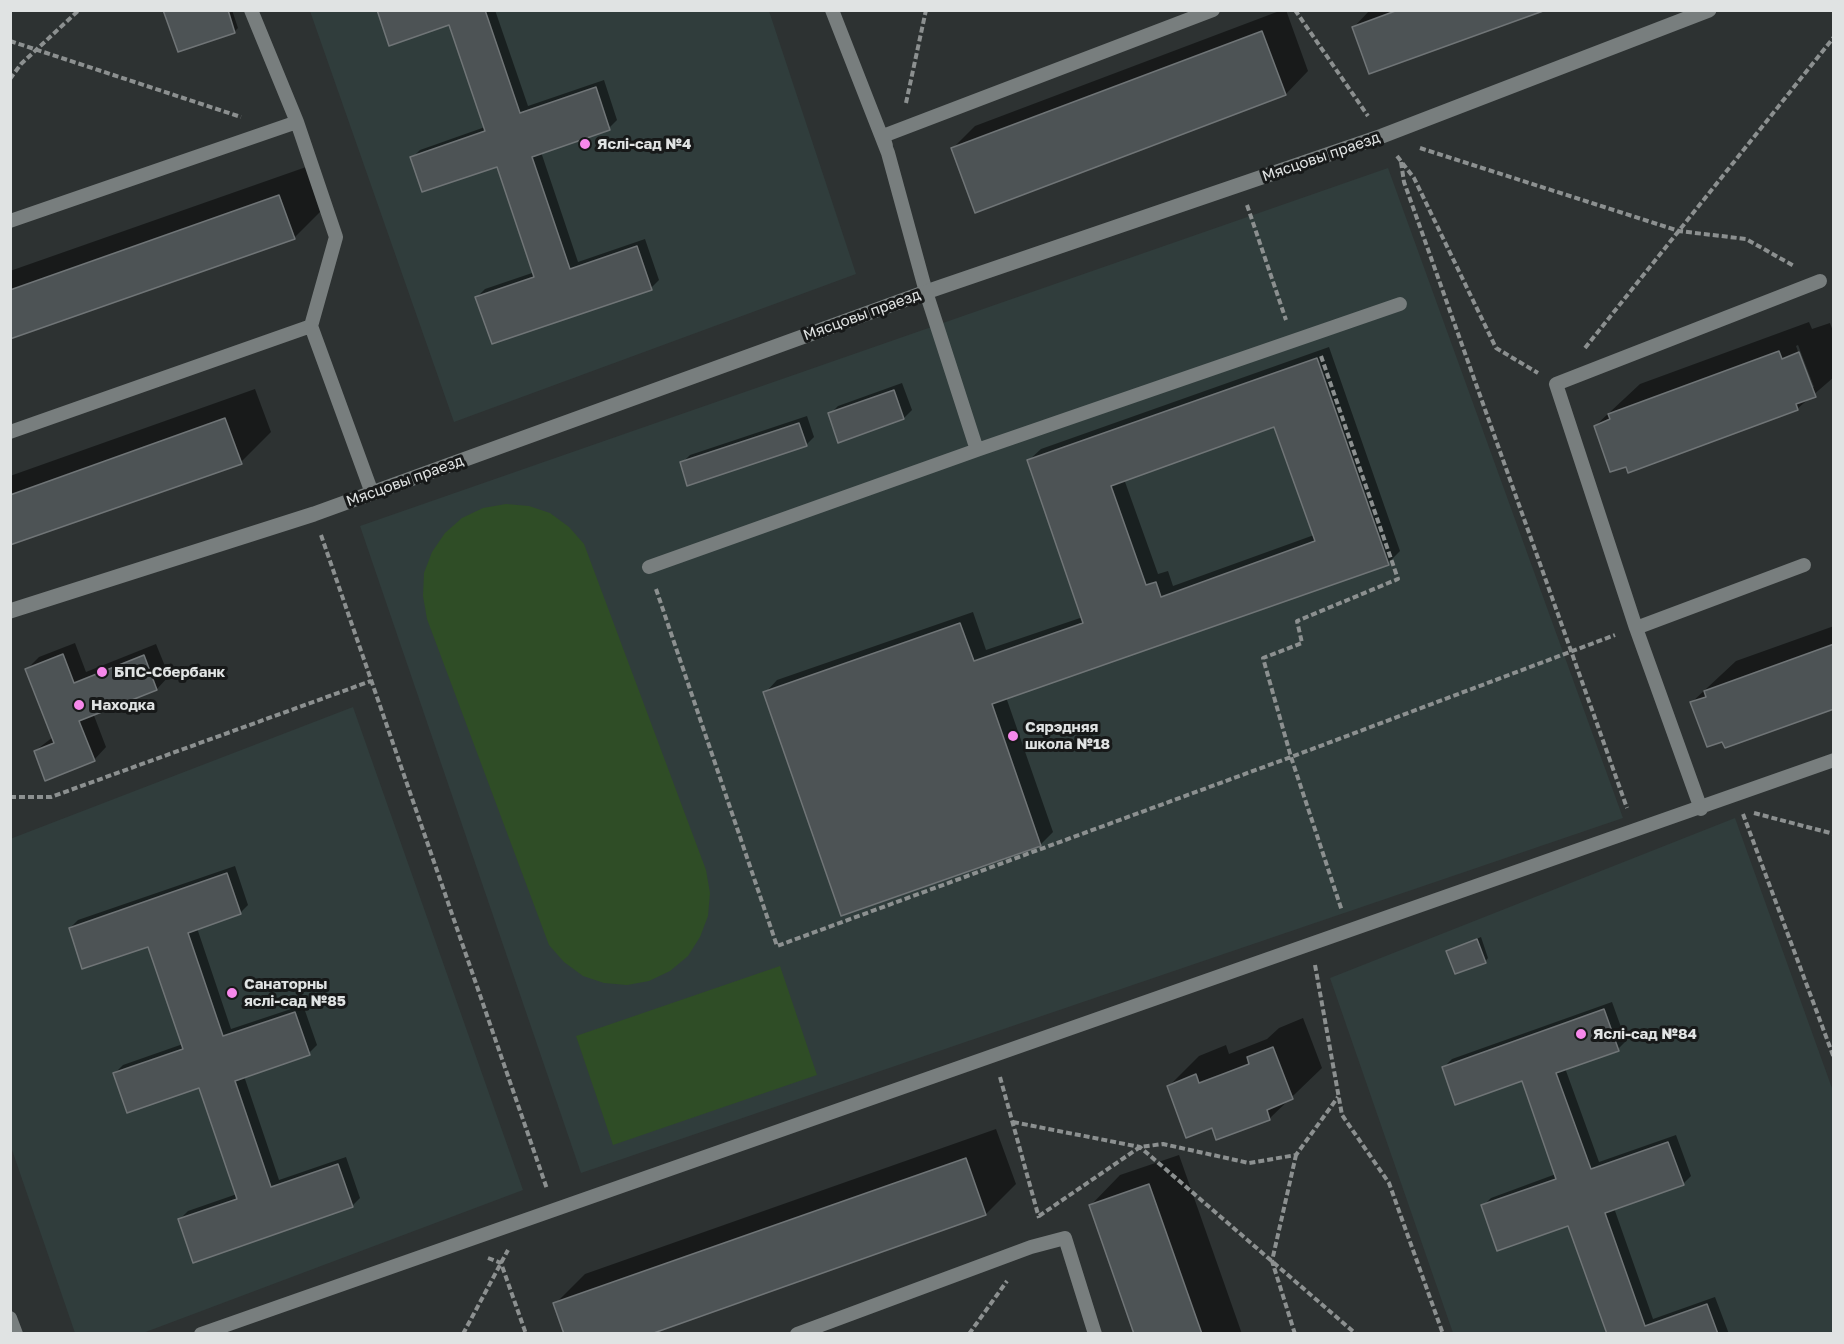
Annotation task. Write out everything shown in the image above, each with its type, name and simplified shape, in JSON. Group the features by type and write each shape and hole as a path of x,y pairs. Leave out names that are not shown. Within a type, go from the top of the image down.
{"street":[{"name":"Мясцовы праезд","path":"10,611 314,514 926,292 1382,136 1709,10"}],"lane":[{"path":"251,10 297,122 336,237 311,326 372,493"},
{"path":"832,10 888,153"},
{"path":"977,450 926,292 884,136 1213,10"},
{"path":"10,221 297,122"},
{"path":"1701,809 1636,628 1556,384 1820,281"},
{"path":"649,567 977,450 1400,304"},
{"path":"10,432 311,326"},
{"path":"1636,628 1804,565"},
{"path":"201,1334 1636,832 1833,760"},
{"path":"797,1334 1031,1247 1065,1238 1095,1334"}],"path":[{"path":"10,79 79,10"},
{"path":"900,130 926,10"},
{"path":"1295,10 1382,136 1414,178 1496,348 1556,384 1833,37"},
{"path":"10,41 277,129"},
{"path":"1382,136 1679,231 1746,239 1820,281"},
{"path":"1400,160 1404,183 1636,832"},
{"path":"1240,185 1293,341"},
{"path":"1314,334 1398,579 1297,621 1302,643 1263,658 1347,933"},
{"path":"314,514 554,1209"},
{"path":"649,567 777,945 1292,758 1636,628"},
{"path":"10,797 51,797 371,681"},
{"path":"1833,834 1742,810 1833,1058"},
{"path":"1312,945 1342,1115 1389,1183 1443,1334"},
{"path":"994,1056 1047,1244"},
{"path":"1295,1334 1272,1261 1296,1155 1339,1096"},
{"path":"1013,1122 1140,1147 1163,1144 1250,1163 1296,1155"},
{"path":"1039,1216 1140,1147"},
{"path":"1140,1147 1356,1334"},
{"path":"463,1334 524,1220"},
{"path":"454,1245 501,1263 526,1334"},
{"path":"969,1334 1031,1247"}],"shaded area":[{"name":"Яслі-сад №4","path":"310,11 769,11 856,274 454,422"},
{"name":"Сярэдняя школа №18","path":"1388,168 1623,818 581,1173 360,526"},
{"name":"Санаторны яслі-сад №85","path":"353,707 523,1190 143,1333 75,1333 11,1147 10,839"},
{"name":"Яслі-сад №84","path":"1735,818 1833,1091 1833,1333 1453,1333 1330,978"}],"green space":[{"path":"506,504 529,506 550,513 569,527 584,544 706,870 710,893 708,916 700,937 688,956 670,971 649,981 627,985 604,983 583,976 564,962 549,945 427,619 423,596 424,573 432,552 445,533 462,518 483,508"},
{"path":"780,966 817,1075 613,1145 576,1036"}],"building":[{"path":"163,10 228,10 235,33 178,52"},
{"path":"377,10 485,10 520,113 596,87 610,130 532,157 570,269 637,246 652,290 492,344 475,297 534,277 497,167 422,192 410,157 485,131 449,25 389,46"},
{"path":"1398,10 1546,10 1369,74 1352,27"},
{"path":"1262,31 1286,95 975,213 951,148"},
{"path":"279,195 295,239 10,339 10,290"},
{"path":"1779,351 1782,359 1799,352 1816,397 1796,404 1798,410 1628,473 1626,467 1610,472 1594,426 1610,419 1608,414"},
{"path":"1317,358 1389,565 992,704 1041,846 841,916 763,692 960,623 974,661 1083,623 1027,460","holes":["1274,427 1315,541 1161,597 1156,582 1146,585 1111,486"]},
{"path":"894,390 904,419 838,443 828,413"},
{"path":"225,418 242,464 10,545 10,495"},
{"path":"799,423 807,446 687,486 680,462"},
{"path":"1834,644 1834,709 1725,748 1722,742 1707,747 1690,702 1706,697 1704,691"},
{"name":"Находка","path":"63,654 74,683 144,655 157,690 79,721 95,761 45,781 34,751 54,743 25,669"},
{"path":"227,873 241,914 188,933 223,1036 295,1012 310,1055 235,1081 271,1187 338,1164 353,1207 193,1263 178,1219 237,1199 199,1088 127,1113 113,1073 183,1049 148,947 82,969 69,928"},
{"path":"1477,939 1486,963 1455,974 1446,951"},
{"path":"1604,1009 1619,1051 1556,1073 1591,1169 1668,1142 1684,1185 1605,1213 1645,1326 1707,1304 1718,1334 1607,1334 1568,1226 1497,1251 1481,1205 1556,1179 1522,1081 1455,1105 1442,1067"},
{"path":"1273,1047 1293,1099 1267,1110 1270,1120 1216,1140 1212,1128 1186,1138 1167,1086 1196,1074 1199,1083 1249,1064 1247,1057"},
{"path":"966,1158 986,1215 651,1334 564,1334 553,1303"},
{"path":"1149,1184 1202,1334 1134,1334 1089,1205"}],"place":[{"name":"Яслі-сад №4","path":"585,144"},
{"name":"БПС-Сбербанк","path":"102,672"},
{"name":"Находка","path":"79,705"},
{"name":"Сярэдняя школа №18","path":"1013,736"},
{"name":"Санаторны яслі-сад №85","path":"232,993"},
{"name":"Яслі-сад №84","path":"1581,1034"}]}
